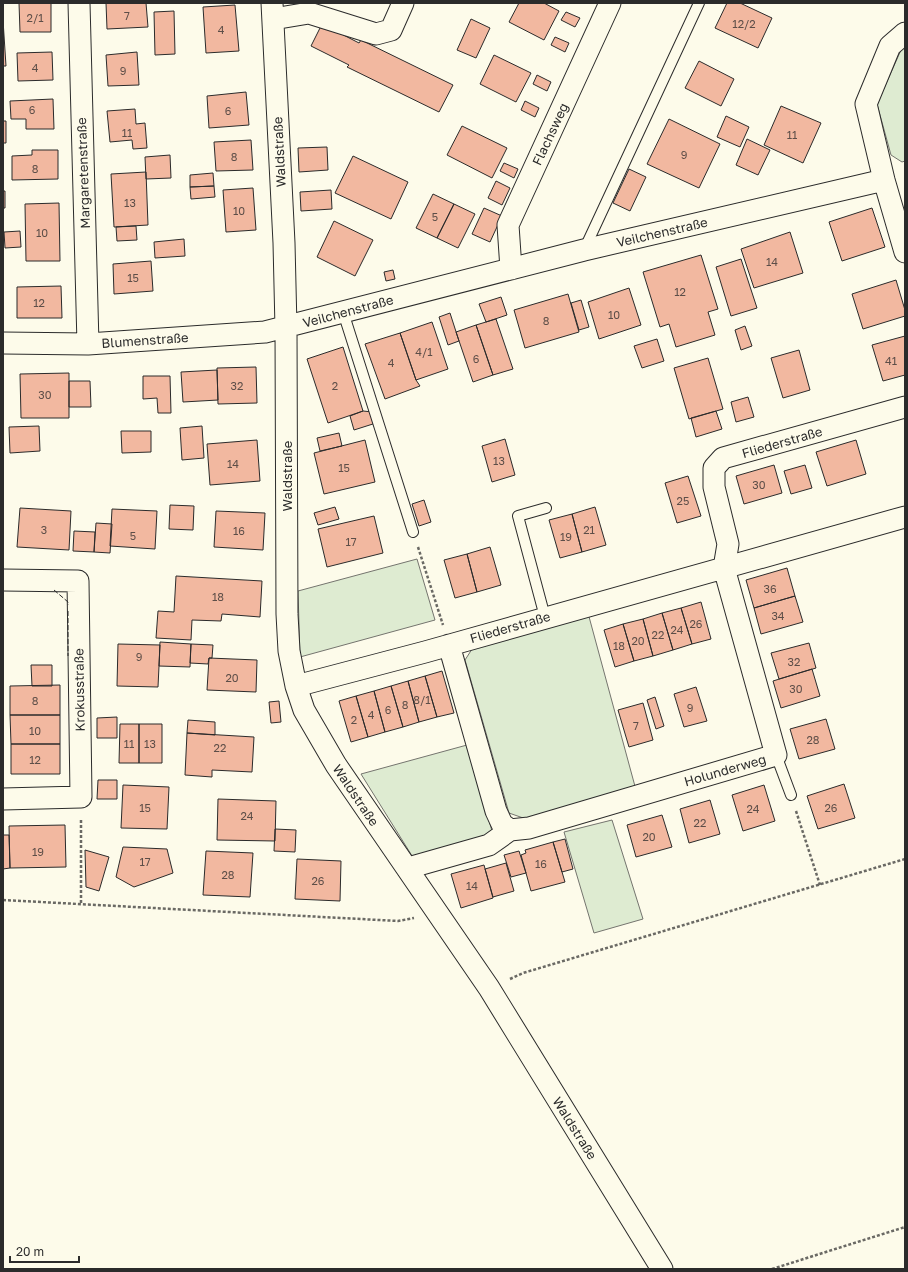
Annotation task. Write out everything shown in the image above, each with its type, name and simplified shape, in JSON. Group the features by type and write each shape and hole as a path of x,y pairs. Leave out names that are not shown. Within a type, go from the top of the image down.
{"street":[{"name":"Margaretenstraße","path":"79,3 88,344"},
{"path":"272,11 309,13 376,34 391,30 403,3"},
{"name":"Flachsweg","path":"511,269 508,225 610,3"},
{"name":"Waldstraße","path":"272,11 284,243 286,328 287,614 289,651 296,686 304,710 336,765 489,988 662,1269"},
{"path":"905,33 890,46 866,104 884,180 905,252"},
{"name":"Veilchenstraße","path":"286,328 584,250 884,180"},
{"name":"Blumenstraße","path":"3,343 88,344 265,332 286,328"},
{"name":"Fliederstraße","path":"724,568 728,544 714,487 714,468 722,458 905,407"},
{"name":"Fliederstraße","path":"296,686 449,645 905,517"},
{"name":"Holunderweg","path":"408,868 488,845 510,830 529,828 776,755 724,568"},
{"name":"Krokusstraße","path":"3,580 78,581 80,797"},
{"path":"449,645 496,811 502,824 510,830"},
{"path":"3,799 80,797"}],"lane":[{"path":"584,250 699,3"},
{"path":"343,312 413,532"},
{"path":"545,617 518,516 546,508"},
{"path":"776,755 791,795"}],"path":[{"path":"413,532 449,645"},
{"path":"791,795 820,885"},
{"path":"80,797 80,905"},
{"path":"489,988 523,973 905,860"},
{"path":"3,900 398,921 418,917 434,908"},
{"path":"772,1269 905,1228"}],"green space":[{"path":"905,41 905,161 902,162 891,155 877,104"},
{"path":"417,559 435,620 300,657 298,591"},
{"path":"588,613 636,790 526,819 509,813 465,660 474,646"},
{"path":"467,745 492,831 487,839 414,859 361,774"},
{"path":"612,820 643,919 594,933 564,832"}],"building":[{"path":"19,3 51,3 51,32 20,32"},
{"path":"106,3 146,3 148,27 107,29"},
{"path":"519,3 544,3 559,11 544,40 509,22"},
{"path":"727,3 740,3 772,18 758,48 715,28"},
{"path":"235,5 239,51 206,53 203,7"},
{"path":"174,11 175,54 155,55 154,12"},
{"path":"566,12 580,18 575,27 561,20"},
{"path":"471,19 490,28 476,58 457,50"},
{"path":"3,20 6,66 3,66"},
{"path":"322,24 359,43 361,40 453,85 439,112 347,67 349,65 311,46"},
{"path":"555,37 569,43 565,52 551,45"},
{"path":"52,52 53,80 18,81 17,53"},
{"path":"137,52 139,85 108,86 106,55"},
{"path":"494,55 531,73 516,102 480,84"},
{"path":"699,61 734,79 721,106 685,88"},
{"path":"537,75 551,82 547,91 533,84"},
{"path":"246,92 249,125 209,128 207,96"},
{"path":"53,99 54,129 26,129 26,119 11,119 10,101"},
{"path":"525,101 539,108 535,117 521,110"},
{"path":"781,106 821,123 803,163 764,145"},
{"path":"135,109 136,124 145,123 147,148 133,149 132,140 110,142 107,111"},
{"path":"726,116 749,127 740,147 717,137"},
{"path":"669,119 720,144 699,188 647,164"},
{"path":"3,121 6,121 6,143 3,143"},
{"path":"462,126 507,148 492,178 447,155"},
{"path":"747,139 770,150 758,175 736,165"},
{"path":"251,140 253,170 216,171 214,142"},
{"path":"327,147 328,170 299,172 298,148"},
{"path":"32,150 58,150 58,179 12,180 12,156 32,155"},
{"path":"170,155 171,178 146,179 145,157"},
{"path":"353,156 408,182 391,219 335,193"},
{"path":"504,163 518,169 514,178 500,171"},
{"path":"629,169 646,177 630,211 613,203"},
{"path":"146,172 148,225 114,227 111,174"},
{"path":"213,173 214,186 190,187 190,175"},
{"path":"496,181 510,188 502,205 488,198"},
{"path":"214,186 215,197 191,199 190,187"},
{"path":"253,188 256,230 226,232 223,190"},
{"path":"331,190 332,209 301,211 300,192"},
{"path":"3,191 5,191 5,208 3,208"},
{"path":"433,194 454,204 437,238 416,228"},
{"path":"59,203 60,261 26,261 25,204"},
{"path":"454,204 475,214 458,248 437,238"},
{"path":"484,208 502,216 490,242 472,234"},
{"path":"872,208 885,247 842,261 829,222"},
{"path":"334,221 373,240 355,276 317,257"},
{"path":"136,226 137,240 117,241 116,227"},
{"path":"20,231 21,247 5,248 4,232"},
{"path":"790,232 803,273 754,288 741,249"},
{"path":"184,239 185,256 155,258 154,242"},
{"path":"701,255 718,309 708,312 715,335 676,347 669,324 660,327 643,272"},
{"path":"741,259 757,308 731,316 716,267"},
{"path":"151,261 153,291 114,294 113,264"},
{"path":"393,270 395,279 386,281 384,272"},
{"path":"896,280 905,310 905,316 863,329 852,294"},
{"path":"61,286 62,318 17,318 17,287"},
{"path":"629,288 641,325 599,339 588,302"},
{"path":"568,294 579,332 525,348 514,310"},
{"path":"501,297 507,315 486,322 479,304"},
{"path":"581,300 589,327 579,330 571,303"},
{"path":"450,313 459,341 448,345 439,317"},
{"path":"496,319 513,369 493,375 476,325"},
{"path":"432,322 448,369 416,380 400,333"},
{"path":"476,325 493,375 473,382 456,332"},
{"path":"745,326 752,346 741,350 735,330"},
{"path":"400,333 416,380 420,386 385,399 365,344"},
{"path":"905,336 905,375 883,381 872,345"},
{"path":"657,339 664,361 642,368 634,346"},
{"path":"343,347 363,411 328,423 307,359"},
{"path":"799,350 810,390 783,398 771,358"},
{"path":"708,358 723,409 689,419 674,368"},
{"path":"256,367 257,403 218,404 217,368"},
{"path":"217,370 218,400 183,402 181,372"},
{"path":"69,373 69,418 21,418 20,374"},
{"path":"143,376 170,376 171,413 158,413 157,398 143,399"},
{"path":"69,381 90,381 91,407 69,407"},
{"path":"748,397 754,417 736,422 731,402"},
{"path":"363,411 373,412 376,423 354,430 350,416"},
{"path":"716,411 722,429 696,437 691,418"},
{"path":"39,426 40,451 10,453 9,427"},
{"path":"202,426 204,458 182,460 180,428"},
{"path":"121,431 151,431 151,452 122,453"},
{"path":"339,433 342,446 320,451 317,438"},
{"path":"505,439 515,475 492,482 482,446"},
{"path":"257,440 260,481 210,485 207,444"},
{"path":"365,440 375,482 324,494 314,453"},
{"path":"856,440 866,474 827,486 816,452"},
{"path":"774,465 782,493 744,504 736,476"},
{"path":"805,465 812,488 791,494 784,471"},
{"path":"688,476 701,516 677,523 665,483"},
{"path":"424,500 431,522 419,526 412,504"},
{"path":"170,505 194,506 193,530 169,529"},
{"path":"335,507 339,519 318,525 314,513"},
{"path":"595,507 606,545 582,552 572,514"},
{"path":"20,508 71,511 69,550 17,547"},
{"path":"112,509 157,511 155,549 110,546"},
{"path":"216,511 265,513 263,550 214,547"},
{"path":"572,514 582,552 560,558 549,520"},
{"path":"374,516 383,553 327,567 318,529"},
{"path":"96,523 112,524 110,553 94,552"},
{"path":"74,531 95,532 94,552 73,551"},
{"path":"490,547 501,585 477,592 467,554"},
{"path":"467,554 477,592 455,598 444,560"},
{"path":"787,568 795,596 754,608 746,580"},
{"path":"176,576 262,581 260,617 222,614 221,621 192,620 191,640 156,638 158,611 174,612"},
{"path":"795,596 803,622 761,634 754,608"},
{"path":"701,602 711,639 692,644 681,608"},
{"path":"681,608 692,644 673,650 662,613"},
{"path":"662,613 673,650 653,656 643,619"},
{"path":"643,619 653,656 634,661 623,624"},
{"path":"623,624 634,661 615,667 604,630"},
{"path":"160,642 191,644 190,667 159,666"},
{"path":"809,643 816,668 779,679 771,653"},
{"path":"118,644 160,645 158,687 117,686"},
{"path":"191,644 213,645 212,658 209,658 208,664 190,663"},
{"path":"209,658 257,660 256,692 207,690"},
{"path":"31,665 52,665 52,686 32,686"},
{"path":"812,669 820,696 781,708 773,681"},
{"path":"442,671 454,713 437,717 425,676"},
{"path":"425,676 437,717 419,722 408,681"},
{"path":"408,681 419,722 403,727 391,686"},
{"path":"60,685 60,715 10,715 10,686"},
{"path":"391,686 403,727 385,732 374,691"},
{"path":"696,687 707,721 684,727 674,694"},
{"path":"374,691 385,732 368,737 356,696"},
{"path":"356,696 368,737 351,742 339,701"},
{"path":"655,697 664,726 656,729 647,700"},
{"path":"279,701 281,722 271,723 269,702"},
{"path":"643,703 653,740 629,747 618,710"},
{"path":"10,715 60,715 60,744 11,744"},
{"path":"117,717 117,738 97,738 97,718"},
{"path":"826,719 835,749 799,759 790,729"},
{"path":"188,720 215,722 215,735 187,733"},
{"path":"120,724 139,724 139,763 119,763"},
{"path":"139,724 162,724 162,763 139,763"},
{"path":"187,733 254,737 252,772 212,770 212,777 185,775"},
{"path":"11,744 60,744 60,774 11,774"},
{"path":"98,780 117,780 117,799 97,799"},
{"path":"844,784 855,818 818,829 807,796"},
{"path":"123,785 169,787 167,829 121,828"},
{"path":"764,785 775,821 743,831 732,795"},
{"path":"218,799 276,801 275,841 217,840"},
{"path":"710,800 720,834 689,843 680,809"},
{"path":"662,815 672,847 636,857 627,825"},
{"path":"65,825 66,867 10,868 9,826"},
{"path":"275,829 296,830 295,852 274,851"},
{"path":"3,835 9,835 10,868 3,869"},
{"path":"565,839 573,869 562,872 553,842"},
{"path":"553,842 565,882 531,891 521,855 526,853 525,850"},
{"path":"123,847 167,849 173,873 134,887 116,877"},
{"path":"85,850 109,857 99,891 86,887"},
{"path":"206,851 253,853 250,897 203,895"},
{"path":"519,851 526,873 511,877 504,855"},
{"path":"297,859 341,861 340,901 295,899"},
{"path":"506,863 514,891 493,897 485,869"},
{"path":"484,865 493,898 461,908 451,874"}],"fence":[{"path":"54,590 68,602 68,605"},
{"path":"68,611 68,656"}]}
